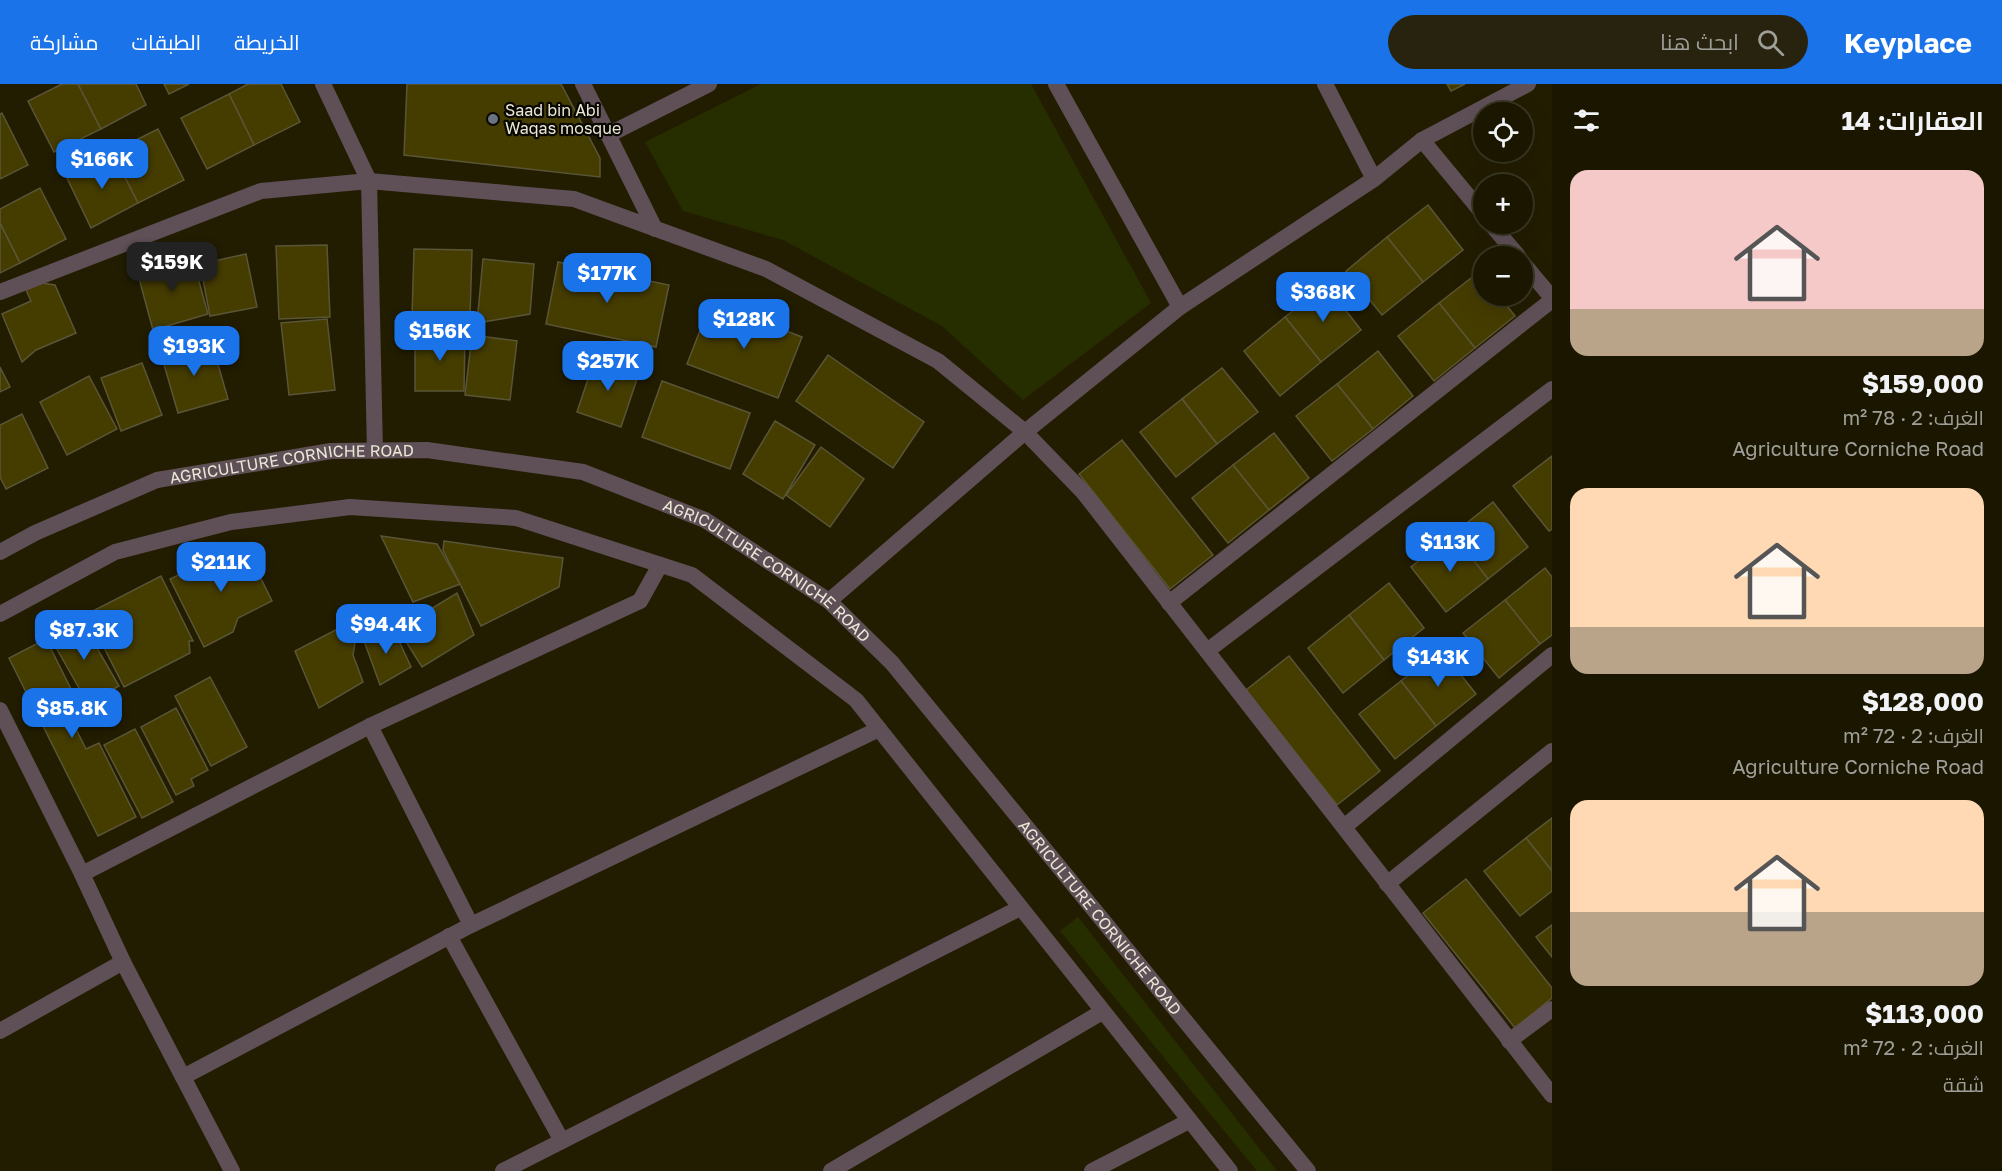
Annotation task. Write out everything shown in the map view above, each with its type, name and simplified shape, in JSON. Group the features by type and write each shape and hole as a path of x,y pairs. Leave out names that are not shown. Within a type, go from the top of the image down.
{"street":[{"path":"322,84 369,181 375,451"},
{"path":"582,84 655,229"},
{"path":"608,135 709,84"},
{"path":"1056,84 1180,306"},
{"path":"1325,84 1374,179"},
{"path":"829,601 1025,432 1180,306 1374,179 1422,140 1528,84"},
{"path":"1422,140 1473,202"},
{"path":"0,292 261,191 369,181 574,199 766,269 938,361 1025,432 1084,493 1552,1095"},
{"path":"1499,234 1510,246"},
{"path":"1169,603 1552,299 1533,276"},
{"path":"1207,651 1552,389"},
{"name":"AGRICULTURE CORNICHE ROAD","path":"0,552 35,533 157,480 332,451 427,450 583,472 705,520 829,601 892,663 1308,1171"},
{"path":"0,614 115,552 231,522 350,507 516,519 692,575 856,700 1230,1171"},
{"path":"82,874 370,726 640,601 660,565"},
{"path":"1344,827 1552,655"},
{"path":"0,710 123,962 232,1171"},
{"path":"370,726 471,925"},
{"path":"183,1077 471,925 879,729"},
{"path":"1387,884 1552,751"},
{"path":"503,1171 526,1166 562,1141 1020,908"},
{"path":"449,936 562,1141"},
{"path":"0,1031 123,962"},
{"path":"1509,1041 1552,1009"},
{"path":"831,1171 1102,1012"},
{"path":"1092,1171 1189,1121"}],"green space":[{"path":"761,84 1031,84 1151,303 1023,400 942,326 783,240 683,211 645,142"},
{"path":"1078,917 1277,1171 1257,1171 1060,931"}],"building":[{"path":"62,84 78,84 101,129 54,152 28,101"},
{"path":"78,84 136,84 146,105 101,129"},
{"path":"164,84 189,84 169,94"},
{"path":"248,84 281,84 300,122 254,145 229,94"},
{"name":"Saad bin Abi Waqas mosque","path":"407,84 561,84 600,158 600,177 404,155"},
{"path":"1447,84 1465,84 1451,91"},
{"path":"229,94 254,145 207,169 181,118"},
{"path":"2,113 28,165 0,179 0,114"},
{"path":"158,129 184,180 138,203 112,152"},
{"path":"112,152 138,203 91,228 66,176"},
{"path":"40,188 66,239 20,263 0,223 0,209"},
{"path":"1428,205 1463,250 1423,282 1387,237"},
{"path":"0,223 20,263 0,273"},
{"path":"1387,237 1423,282 1382,315 1346,271"},
{"path":"327,245 330,317 279,319 276,246"},
{"path":"414,249 472,250 470,317 412,316"},
{"path":"246,254 257,307 210,316 200,264"},
{"path":"192,256 208,314 153,330 137,271"},
{"path":"483,259 534,264 530,314 477,323"},
{"path":"558,262 669,285 656,347 546,324"},
{"path":"1473,276 1473,306 1507,306 1515,316 1475,348 1439,303"},
{"path":"42,283 55,285 76,333 36,350 22,362 2,314 31,301 26,290"},
{"path":"1326,285 1361,330 1321,362 1285,317"},
{"path":"711,302 802,337 778,398 687,364"},
{"path":"1439,303 1475,348 1434,381 1398,336"},
{"path":"1285,317 1321,362 1280,396 1244,351"},
{"path":"327,319 335,390 289,395 281,323"},
{"path":"415,333 465,334 464,391 415,391"},
{"path":"472,335 517,341 510,400 465,395"},
{"path":"211,340 228,399 178,413 161,354"},
{"path":"1378,351 1413,396 1373,429 1337,384"},
{"path":"828,355 924,422 893,468 796,401"},
{"path":"595,358 639,373 621,427 577,412"},
{"path":"142,363 162,415 121,431 101,378"},
{"path":"0,367 10,387 0,392"},
{"path":"1222,368 1258,412 1217,444 1182,399"},
{"path":"89,376 117,429 67,455 40,402"},
{"path":"662,381 750,413 730,469 642,437"},
{"path":"1337,384 1373,429 1332,461 1296,416"},
{"path":"1182,399 1217,444 1176,477 1140,432"},
{"path":"22,414 48,468 6,489 0,477 0,425"},
{"path":"775,421 815,445 783,499 743,474"},
{"path":"1274,433 1309,478 1269,510 1233,465"},
{"path":"1122,440 1213,555 1170,589 1079,474"},
{"path":"821,447 864,479 830,527 786,495"},
{"path":"1552,456 1552,529 1549,531 1513,486"},
{"path":"1233,465 1269,510 1228,543 1192,498"},
{"path":"1493,502 1528,547 1488,579 1453,534"},
{"path":"1453,534 1488,579 1446,612 1411,567"},
{"path":"381,536 437,544 460,584 413,602"},
{"path":"444,541 563,558 559,587 481,626 443,550"},
{"path":"244,544 272,601 238,618 233,632 204,647 170,579"},
{"path":"1545,568 1552,577 1552,635 1540,644 1505,600"},
{"path":"161,576 193,641 189,641 190,653 124,687 87,614"},
{"path":"1389,583 1424,628 1384,660 1349,615"},
{"path":"457,593 474,635 422,667 398,629"},
{"path":"1505,600 1540,644 1499,678 1463,633"},
{"path":"1349,615 1384,660 1343,693 1308,648"},
{"path":"79,617 119,686 88,704 49,635"},
{"path":"349,623 356,636 353,655 363,682 319,708 295,651"},
{"path":"392,626 411,667 380,685 363,638"},
{"path":"46,639 81,709 69,715 86,749 99,743 136,817 98,836 9,658"},
{"path":"1441,650 1476,694 1436,726 1401,681"},
{"path":"1289,656 1380,771 1337,805 1246,690"},
{"path":"210,677 247,747 211,766 175,696"},
{"path":"1401,681 1436,726 1395,759 1359,714"},
{"path":"176,708 208,770 191,779 194,786 176,795 141,727"},
{"path":"135,729 173,802 142,818 104,745"},
{"path":"1552,818 1552,871 1526,838"},
{"path":"1526,838 1552,871 1552,891 1520,916 1484,871"},
{"path":"1466,879 1552,988 1552,998 1515,1028 1423,913"},
{"path":"1552,925 1552,957 1536,937"}],"place":[{"name":"Saad bin Abi Waqas mosque","path":"493,119"}]}
